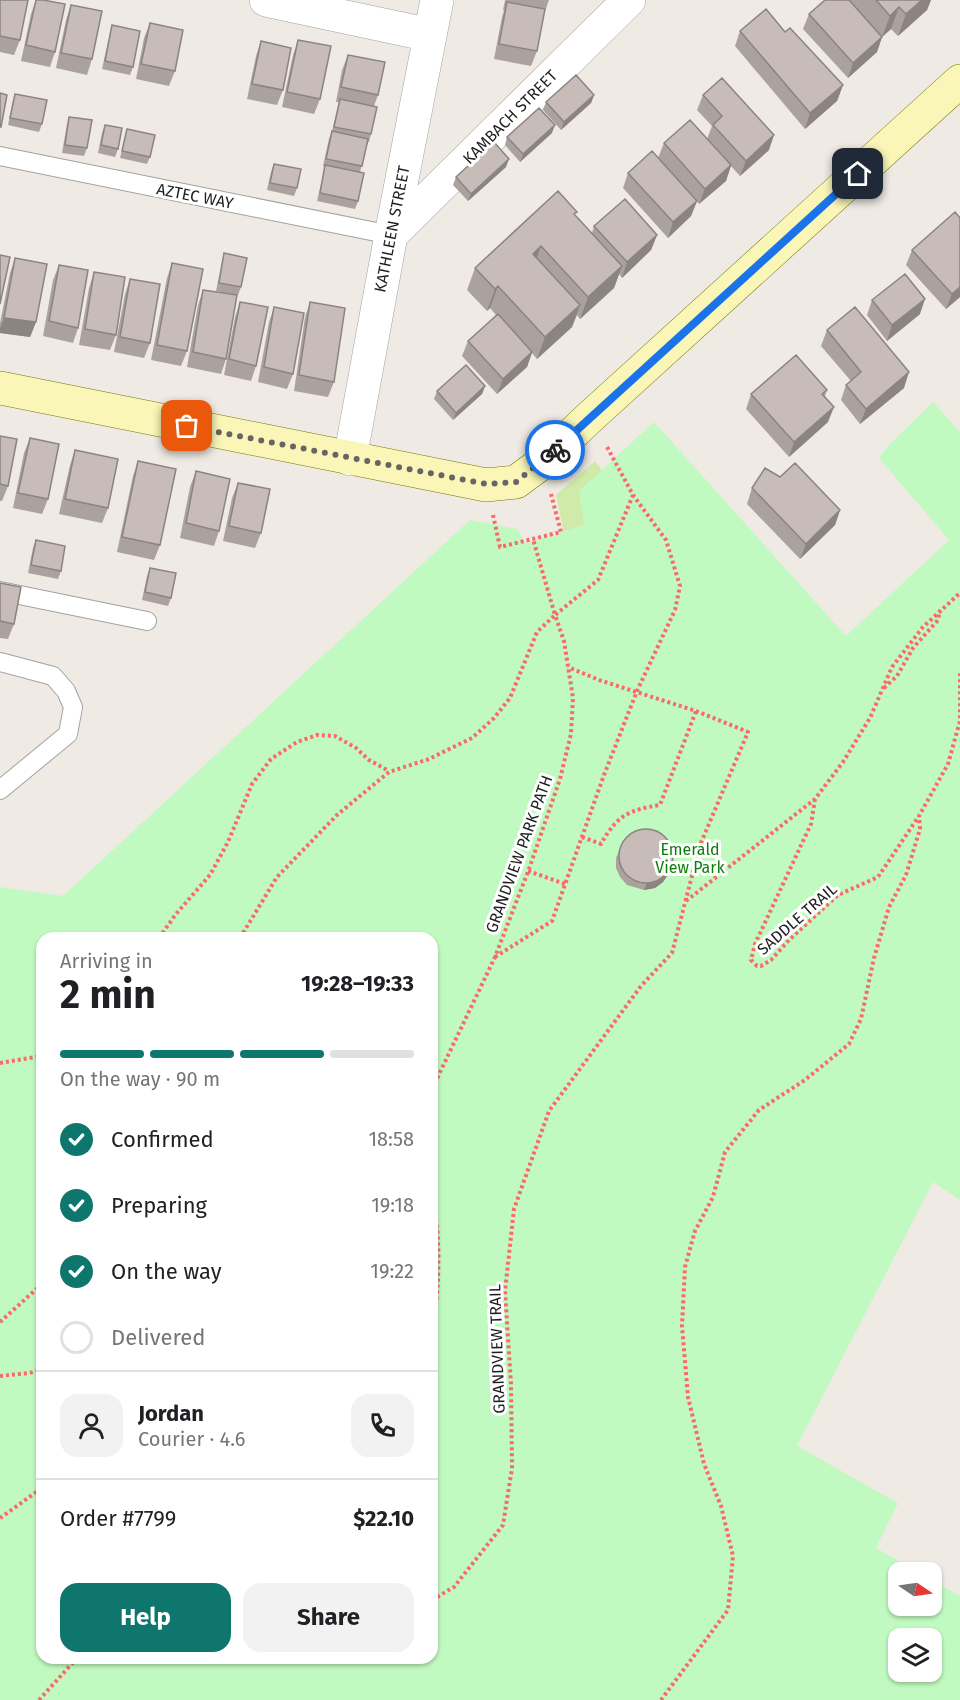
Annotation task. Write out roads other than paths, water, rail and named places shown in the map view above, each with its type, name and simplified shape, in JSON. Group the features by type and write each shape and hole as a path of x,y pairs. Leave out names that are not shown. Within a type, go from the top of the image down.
{"street":[{"path":"266,0 430,35"},
{"name":"KATHLEEN STREET","path":"350,459 437,0"},
{"name":"KAMBACH STREET","path":"391,235 629,0"},
{"path":"0,388 350,459 501,483 543,462 960,81"}],"lane":[{"name":"AZTEC WAY","path":"0,156 391,235"},
{"path":"0,591 147,621"},
{"path":"0,662 53,676 66,691 73,707 68,734 0,789"}],"park label":[{"name":"Emerald View Park","path":"690,858"}]}
